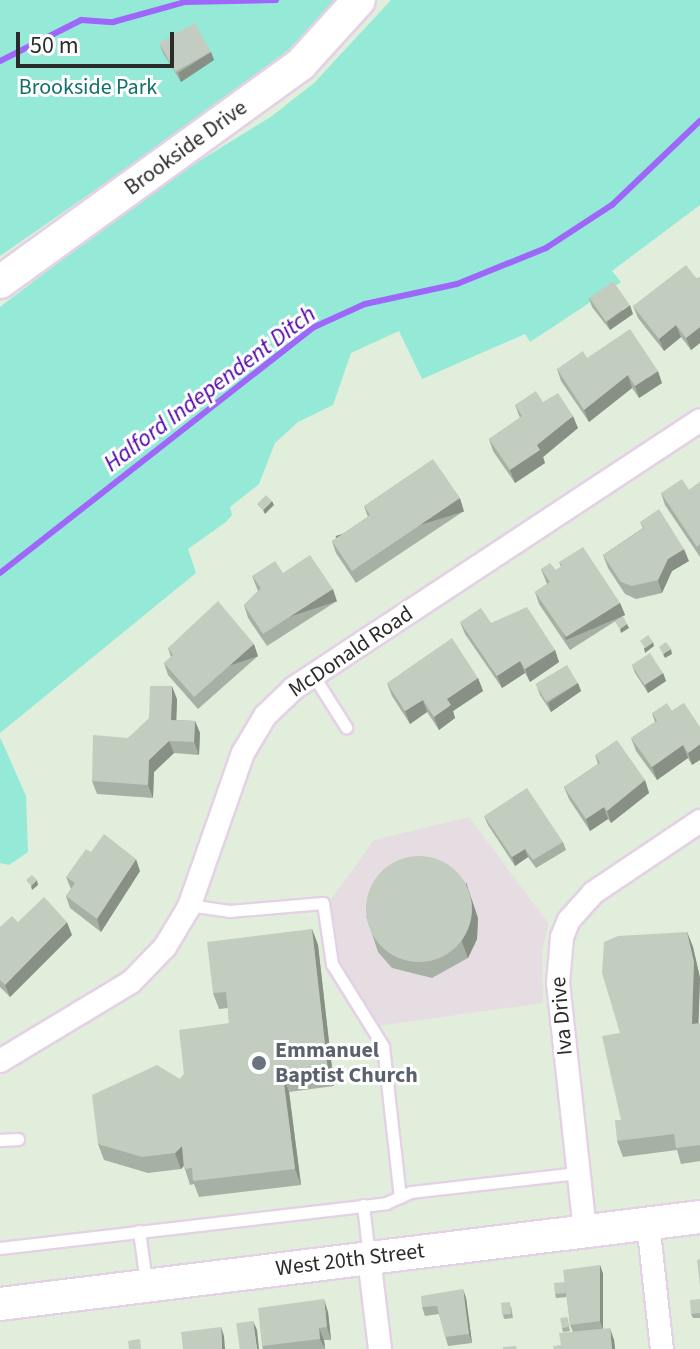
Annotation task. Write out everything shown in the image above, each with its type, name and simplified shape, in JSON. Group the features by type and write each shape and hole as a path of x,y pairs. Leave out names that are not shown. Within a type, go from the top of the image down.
{"main road":[{"name":"Brookside Drive","path":"0,282 301,64 359,0"},
{"name":"West 20th Street","path":"0,1304 700,1217"}],"street":[{"name":"McDonald Road","path":"0,1061 131,982 165,947 189,905 233,776 253,733 277,703 313,675 700,420"},
{"name":"Iva Drive","path":"585,1231 557,971 562,937 569,920 593,893 700,821"},
{"path":"648,1223 662,1349"},
{"path":"369,1258 380,1349"}],"lane":[{"path":"313,675 346,727"},
{"path":"189,905 229,911 323,903 332,964 383,1046 400,1197"},
{"path":"0,1140 18,1139"},
{"path":"0,1248 363,1205 400,1197 579,1173"},
{"path":"363,1205 369,1258"},
{"path":"139,1231 147,1286"}],"shaded area":[{"path":"469,817 549,924 542,950 543,1003 378,1026 342,979 329,902 374,840"}],"green space":[{"name":"Brookside Park","path":"0,0 340,0 298,42 222,102 0,256"},
{"path":"391,0 700,0 700,205 612,271 621,282 530,342 525,334 422,379 399,331 351,353 333,405 298,422 275,443 259,484 230,507 232,515 226,522 188,549 196,573 0,733 0,307 162,184 272,116 314,83"},
{"path":"0,737 26,796 28,852 9,865 0,863"}],"building":[{"path":"195,23 211,52 175,72 159,43"},
{"path":"686,265 697,279 700,277 700,327 686,338 676,325 659,339 633,306"},
{"path":"613,281 630,305 606,321 589,298"},
{"path":"630,329 658,371 635,386 628,375 584,410 557,369 583,351 587,358"},
{"path":"536,391 543,402 558,393 573,416 537,445 540,450 510,470 489,439 522,416 515,405"},
{"path":"433,459 460,498 352,571 332,541 370,515 364,506"},
{"path":"682,479 689,490 700,482 700,544 697,547 661,493"},
{"path":"266,495 272,501 262,510 257,504"},
{"path":"659,509 684,549 668,559 658,580 632,586 621,582 603,555 644,528 640,522"},
{"path":"583,547 620,603 566,637 535,592 550,582 541,569 550,563 556,570 562,566 559,562"},
{"path":"310,555 333,589 263,634 244,605 261,588 252,576 275,561 283,573"},
{"path":"218,601 254,644 194,697 164,663 173,655 168,648"},
{"path":"527,607 555,650 525,669 520,661 497,676 460,622 481,608 491,623"},
{"path":"623,616 627,624 620,629 615,622"},
{"path":"648,635 653,642 645,648 640,641"},
{"path":"452,638 478,678 447,699 451,705 434,717 423,700 405,711 387,683"},
{"path":"666,642 671,649 663,654 659,647"},
{"path":"650,653 663,673 645,685 632,665"},
{"path":"567,665 578,683 546,702 535,684"},
{"path":"150,686 172,686 171,720 195,721 194,742 169,741 149,760 148,785 92,781 93,735 128,738 149,718"},
{"path":"667,703 672,711 684,703 700,727 700,744 688,753 683,745 652,767 631,738 657,721 652,713"},
{"path":"617,740 645,780 607,811 604,807 586,819 564,787 600,763 595,755"},
{"path":"527,788 563,842 533,860 525,849 512,857 484,816"},
{"path":"104,834 136,859 97,919 66,896 75,883 66,877 86,849 91,852"},
{"path":"419,856 439,860 456,872 468,889 472,909 468,929 456,946 439,958 419,962 399,958 382,946 370,929 366,909 370,889 382,872 399,860"},
{"path":"32,875 37,880 31,886 26,880"},
{"path":"44,897 67,922 5,985 0,980 0,927 12,916 18,922"},
{"name":"Emmanuel Baptist Church","path":"312,929 328,1071 283,1076 295,1169 193,1181 192,1168 184,1169 182,1146 175,1153 142,1157 98,1144 92,1095 157,1065 180,1079 184,1074 179,1030 229,1023 226,992 213,993 207,942"},
{"path":"687,932 694,962 692,1024 700,1023 700,1145 676,1148 674,1134 617,1141 615,1120 621,1120 602,1036 620,1033 602,973 604,942 618,936"},
{"path":"700,1259 700,1286 697,1260"},
{"path":"600,1265 600,1321 570,1325 563,1270"},
{"path":"565,1282 566,1293 555,1294 554,1283"},
{"path":"463,1289 469,1334 445,1337 437,1306 422,1307 421,1296"},
{"path":"324,1299 327,1327 319,1328 320,1339 262,1346 258,1308"},
{"path":"700,1299 700,1313 691,1314 690,1300"},
{"path":"510,1302 511,1314 502,1315 501,1303"},
{"path":"567,1317 569,1327 562,1328 560,1318"},
{"path":"253,1321 257,1349 240,1349 236,1323"},
{"path":"221,1327 222,1349 183,1349 181,1332"},
{"path":"610,1328 612,1349 554,1349 553,1346 561,1345 559,1333"},
{"path":"140,1339 141,1349 129,1349 128,1341"}],"waterway":[{"path":"0,61 81,20 113,22 185,2 276,0"},
{"name":"Halford Independent Ditch","path":"0,573 312,328 365,304 457,284 546,248 612,205 700,121"}],"place":[{"name":"Emmanuel Baptist Church","path":"259,1063"}]}
